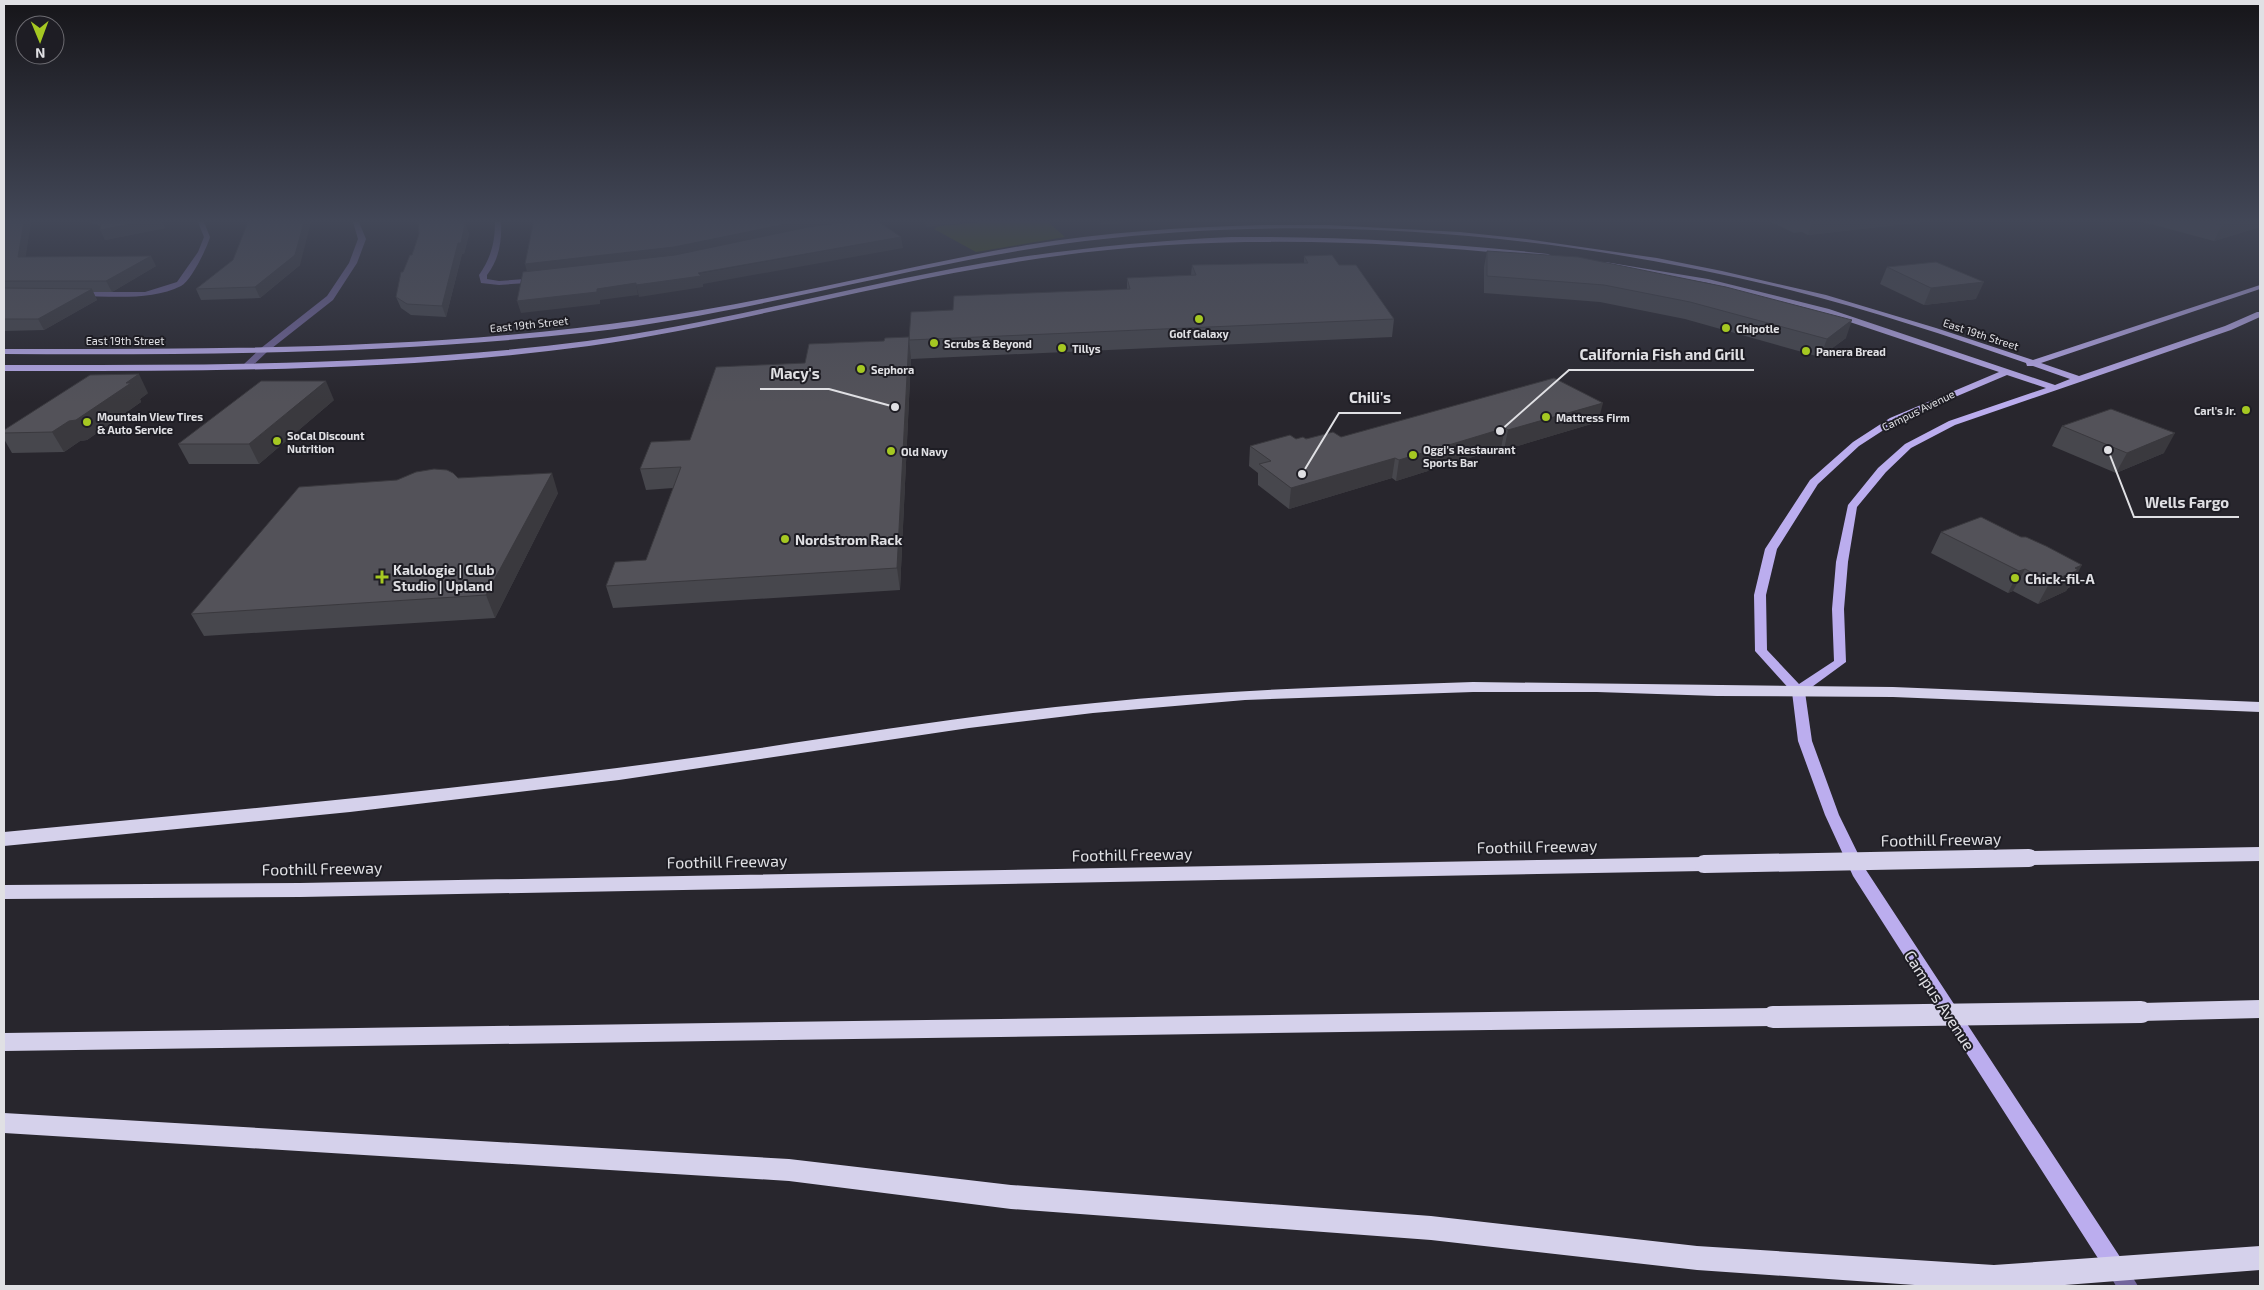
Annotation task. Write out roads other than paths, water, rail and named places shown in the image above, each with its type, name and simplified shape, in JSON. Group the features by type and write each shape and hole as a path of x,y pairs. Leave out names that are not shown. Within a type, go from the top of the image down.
{"highway":[{"path":"4,838 350,806 620,774 969,723 1092,708 1236,696 1474,686 1893,692 2260,707"},
{"name":"Foothill Freeway","path":"4,892 300,890 2260,854"},
{"path":"4,1042 2260,1009"},
{"path":"4,1123 788,1170 1011,1196 1431,1228 1697,1258 1994,1278 2123,1278 2260,1258"}],"main road":[{"name":"East 19th Street","path":"4,352 264,350 410,346 596,329 701,312 852,282"},
{"name":"East 19th Street","path":"4,368 247,366 386,362 585,344 673,330 901,282"},
{"path":"1713,282 1826,312 2053,387"},
{"name":"East 19th Street","path":"1764,282 1842,302 2078,379"},
{"name":"Campus Avenue","path":"2123,1278 1898,935 1859,872 1832,815 1805,741 1798,692 1761,651 1758,622 1760,595 1771,549 1814,482 1856,444 1893,420 2006,372 2260,287"},
{"name":"Campus Avenue","path":"1798,692 1840,662 1838,609 1842,562 1852,507 1882,470 1908,446 1952,423 2228,328 2260,314"}],"street":[{"path":"72,294 126,295 163,290 181,282"},
{"path":"247,366 264,350 330,298 340,282"},
{"path":"487,282 507,282"}],"place":[{"name":"Golf Galaxy","path":"1199,319"},
{"name":"Chipotle","path":"1726,328"},
{"name":"Scrubs & Beyond","path":"934,343"},
{"name":"Tillys","path":"1062,348"},
{"name":"Panera Bread","path":"1806,351"},
{"name":"Sephora","path":"861,369"},
{"name":"Macy's","path":"895,407"},
{"name":"Carl's Jr.","path":"2246,410"},
{"name":"Mattress Firm","path":"1546,417"},
{"name":"Mountain View Tires & Auto Service","path":"87,422"},
{"name":"California Fish and Grill","path":"1500,431"},
{"name":"SoCal Discount Nutrition","path":"277,441"},
{"name":"Wells Fargo","path":"2108,450"},
{"name":"Old Navy","path":"891,451"},
{"name":"Oggi's Restaurant Sports Bar","path":"1413,455"},
{"name":"Chili's","path":"1302,474"},
{"name":"Nordstrom Rack","path":"785,539"},
{"name":"Kalologie | Club Studio | Upland","path":"382,577"},
{"name":"Chick-fil-A","path":"2015,578"}]}
